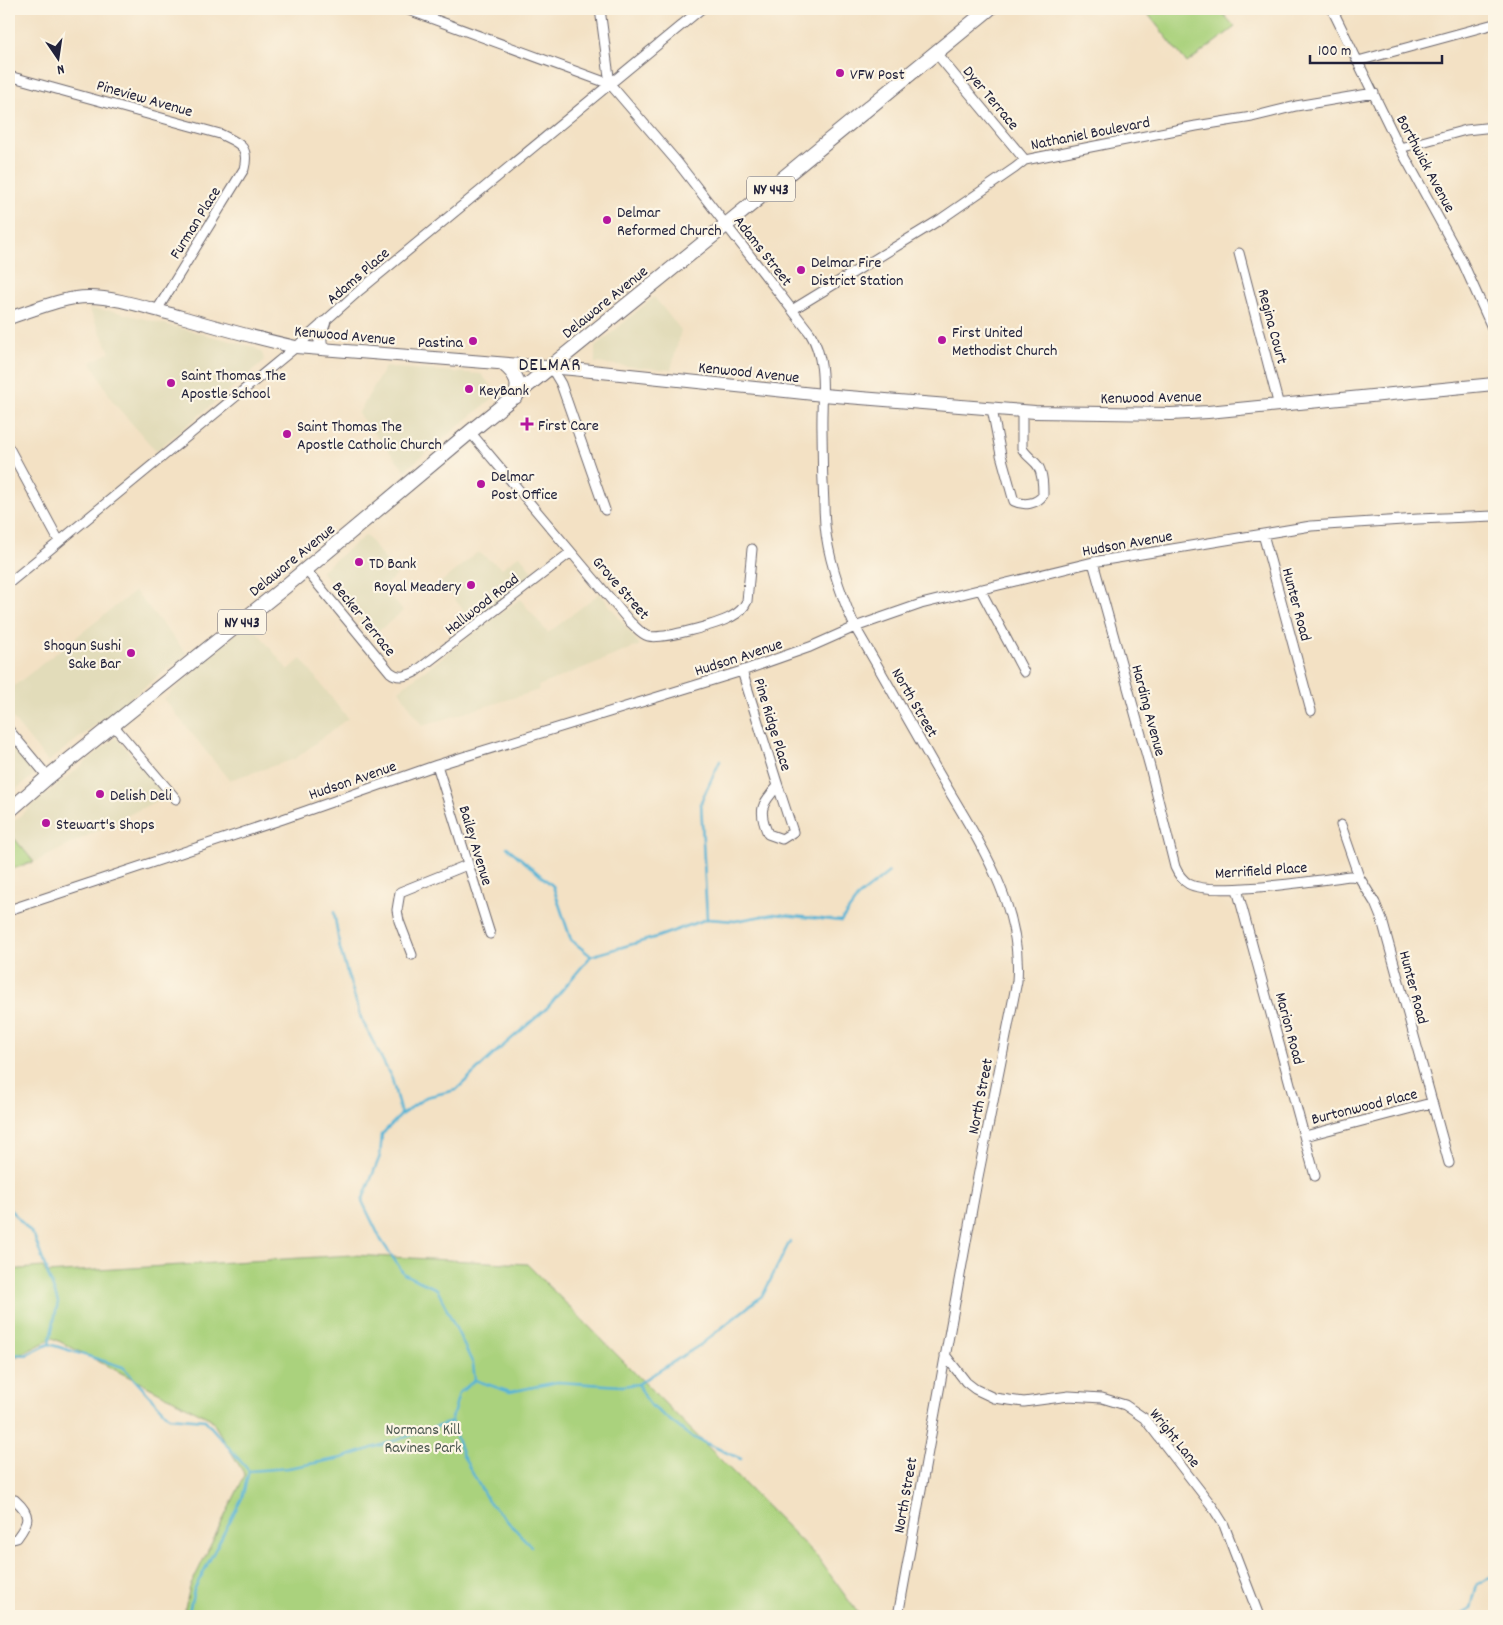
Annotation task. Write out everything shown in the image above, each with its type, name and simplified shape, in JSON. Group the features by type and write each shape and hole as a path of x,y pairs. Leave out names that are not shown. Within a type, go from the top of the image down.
{"main road":[{"name":"Delaware Avenue","path":"9,811 48,777 306,570 470,432 989,9"},
{"name":"Kenwood Avenue","path":"9,318 52,304 89,297 157,310 262,340 296,347 505,365 551,367 823,395 1022,411 1171,414 1279,406 1494,384"},
{"path":"321,349 321,330 324,323"},
{"path":"505,365 514,374 518,383 517,392 514,397"}],"street":[{"name":"Adams Street","path":"406,9 610,84 678,163 816,342 822,368 822,428 827,538 833,566 851,617"},
{"path":"600,9 610,84"},
{"name":"Adams Place","path":"9,583 296,347 374,279 701,9"},
{"name":"Borthwick Avenue","path":"1332,9 1400,148 1463,263 1494,332"},
{"path":"1358,60 1494,24"},
{"name":"Dyer Terrace","path":"936,53 1025,160"},
{"name":"Pineview Avenue","path":"9,76 220,134 242,146"},
{"name":"Nathaniel Boulevard","path":"792,310 940,219 1025,160 1196,126 1252,117 1296,106 1374,93"},
{"path":"1400,148 1466,130 1494,127"},
{"name":"Furman Place","path":"157,310 244,169 246,160 245,150 242,146"},
{"name":"Regina Court","path":"1239,253 1279,406"},
{"path":"551,367 561,384 605,510"},
{"path":"992,409 1001,455 1014,501 1024,504 1040,499 1043,494 1041,472 1022,448 1022,411"},
{"name":"Grove Street","path":"470,432 641,632 649,636 659,637 677,634 719,622 732,617 744,608 747,601 752,549"},
{"path":"9,448 59,541"},
{"name":"Hudson Avenue","path":"9,910 283,819 437,765 742,671 810,648 855,627 921,604 1093,562 1312,526 1494,516"},
{"name":"Hunter Road","path":"1263,534 1310,711"},
{"name":"Hallwood Road","path":"407,676 465,635 571,552"},
{"name":"Harding Avenue","path":"1093,562 1148,758 1175,867"},
{"name":"Becker Terrace","path":"306,570 390,672 396,676 407,676"},
{"path":"980,590 1024,672"},
{"name":"North Street","path":"851,617 994,870 1004,894 1017,942 1019,960 1017,981 976,1187 898,1616"},
{"name":"Pine Ridge Place","path":"742,671 793,832 782,840 768,834 762,819 765,800 778,786"},
{"path":"113,725 176,799"},
{"path":"9,730 48,777"},
{"name":"Bailey Avenue","path":"437,765 490,934"},
{"name":"Hunter Road","path":"1341,825 1358,877 1375,903 1382,920 1431,1103 1449,1162"},
{"path":"412,955 399,922 397,910 400,892 467,865"},
{"name":"Merrifield Place","path":"1175,867 1179,875 1190,885 1200,887 1237,889 1350,876 1358,877"},
{"name":"Marion Road","path":"1237,889 1315,1176"},
{"name":"Burtonwood Place","path":"1305,1136 1431,1103"},
{"name":"Wright Lane","path":"945,1355 966,1382 994,1398 1024,1402 1069,1396 1102,1398 1125,1405 1144,1418 1212,1506 1224,1525 1259,1616"},
{"path":"9,1501 15,1500 23,1507 27,1515 27,1524 16,1538 9,1540"}],"shaded area":[{"path":"654,297 681,330 671,370 595,363 595,347"},
{"name":"Saint Thomas The Apostle School","path":"89,309 113,311 254,347 262,353 264,359 261,364 156,451 113,402 91,362 110,352"},
{"path":"385,367 481,374 498,394 405,470 358,414"},
{"path":"366,535 397,575 383,587 403,611 373,636 321,571"},
{"path":"478,552 502,568 520,555 534,574 472,621 441,582"},
{"path":"135,591 187,654 48,762 9,714 9,690"},
{"path":"600,593 640,645 538,686 539,690 422,726 399,690 520,599 548,633"},
{"path":"250,623 288,670 301,659 348,718 295,759 229,780 164,699"},
{"path":"116,737 166,796 35,862 9,831 9,825"},
{"path":"11,746 34,775 9,795 9,747"}],"green space":[{"path":"1144,9 1219,9 1235,27 1187,63"},
{"path":"9,832 34,862 9,870"},
{"name":"Normans Kill Ravines Park","path":"352,1255 527,1264 818,1558 860,1616 183,1616 190,1587 245,1475 211,1419 53,1338 14,1358 9,1358 9,1270 43,1267 46,1273"}],"waterway":[{"path":"249,1471 288,1468 342,1458 451,1422 459,1393 475,1380 473,1364 437,1289 404,1274 381,1240 362,1201 380,1156 382,1134 401,1115 426,1097 456,1090 547,1008 591,956 657,937 707,919 701,802 720,761"},
{"path":"507,847 553,886 571,940 591,956"},
{"path":"708,919 735,921 774,914 841,921 859,896 889,872"},
{"path":"334,912 340,949 361,1018 392,1079 401,1115"},
{"path":"9,1208 34,1236 58,1302 49,1344"},
{"path":"475,1380 510,1392 557,1382 622,1386 638,1384 700,1345 763,1295 790,1241"},
{"path":"9,1354 26,1355 49,1344 123,1367 169,1417 205,1420 249,1471 242,1498 194,1590 188,1616"},
{"path":"638,1384 649,1404 690,1436 741,1459"},
{"path":"451,1422 463,1456 488,1501 531,1546"},
{"path":"1459,1616 1471,1609 1477,1584 1494,1575"}],"place":[{"name":"VFW Post","path":"840,73"},
{"name":"Delmar Reformed Church","path":"607,220"},
{"name":"Delmar Fire District Station","path":"801,270"},
{"name":"First United Methodist Church","path":"942,340"},
{"name":"Pastina","path":"473,341"},
{"name":"Saint Thomas The Apostle School","path":"171,383"},
{"name":"KeyBank","path":"469,389"},
{"name":"First Care","path":"527,424"},
{"name":"Saint Thomas The Apostle Catholic Church","path":"287,434"},
{"name":"Delmar Post Office","path":"481,484"},
{"name":"TD Bank","path":"359,562"},
{"name":"Royal Meadery","path":"471,585"},
{"name":"Shogun Sushi Sake Bar","path":"131,653"},
{"name":"Delish Deli","path":"100,794"},
{"name":"Stewart's Shops","path":"46,823"}],"district":[{"name":"DELMAR","path":"550,363"}]}
